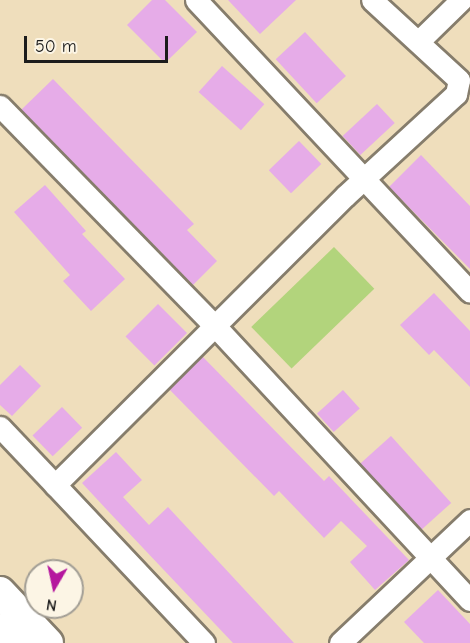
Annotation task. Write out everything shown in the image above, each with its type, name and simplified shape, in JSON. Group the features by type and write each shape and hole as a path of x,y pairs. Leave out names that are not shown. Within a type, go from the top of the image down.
{"highway":[{"path":"0,592 48,643"},
{"path":"0,629 14,643"}],"lane":[{"path":"196,0 362,181 470,292"},
{"path":"56,485 362,181 456,94 464,81 459,80 372,0"},
{"path":"419,41 460,0"},
{"path":"0,106 215,326 470,600"},
{"path":"0,427 204,643"},
{"path":"340,643 470,520"}],"green space":[{"path":"334,247 374,289 292,369 251,327"}],"building":[{"path":"152,0 165,0 197,32 165,63 127,25"},
{"path":"228,0 296,0 260,34"},
{"path":"305,32 346,76 317,103 276,59"},
{"path":"222,66 264,104 241,130 199,92"},
{"path":"53,79 194,224 187,230 217,261 193,285 21,110"},
{"path":"377,104 395,123 360,155 343,136"},
{"path":"299,141 321,164 291,193 269,170"},
{"path":"421,155 470,206 470,269 389,187"},
{"path":"45,185 86,231 82,234 125,279 91,311 63,281 70,275 14,212"},
{"path":"434,293 470,331 470,387 434,350 429,355 400,325"},
{"path":"158,304 187,333 154,366 125,337"},
{"path":"202,356 324,481 329,476 409,560 375,590 350,562 367,546 341,521 324,538 279,491 274,496 169,389"},
{"path":"20,365 41,386 12,416 0,405 0,385"},
{"path":"343,390 360,409 334,432 317,413"},
{"path":"62,407 82,428 53,456 33,435"},
{"path":"391,436 451,503 420,531 360,464"},
{"path":"116,452 142,480 123,497 149,525 168,507 294,643 233,643 108,511 82,483"},
{"path":"438,590 470,624 470,643 424,643 404,622"}]}
